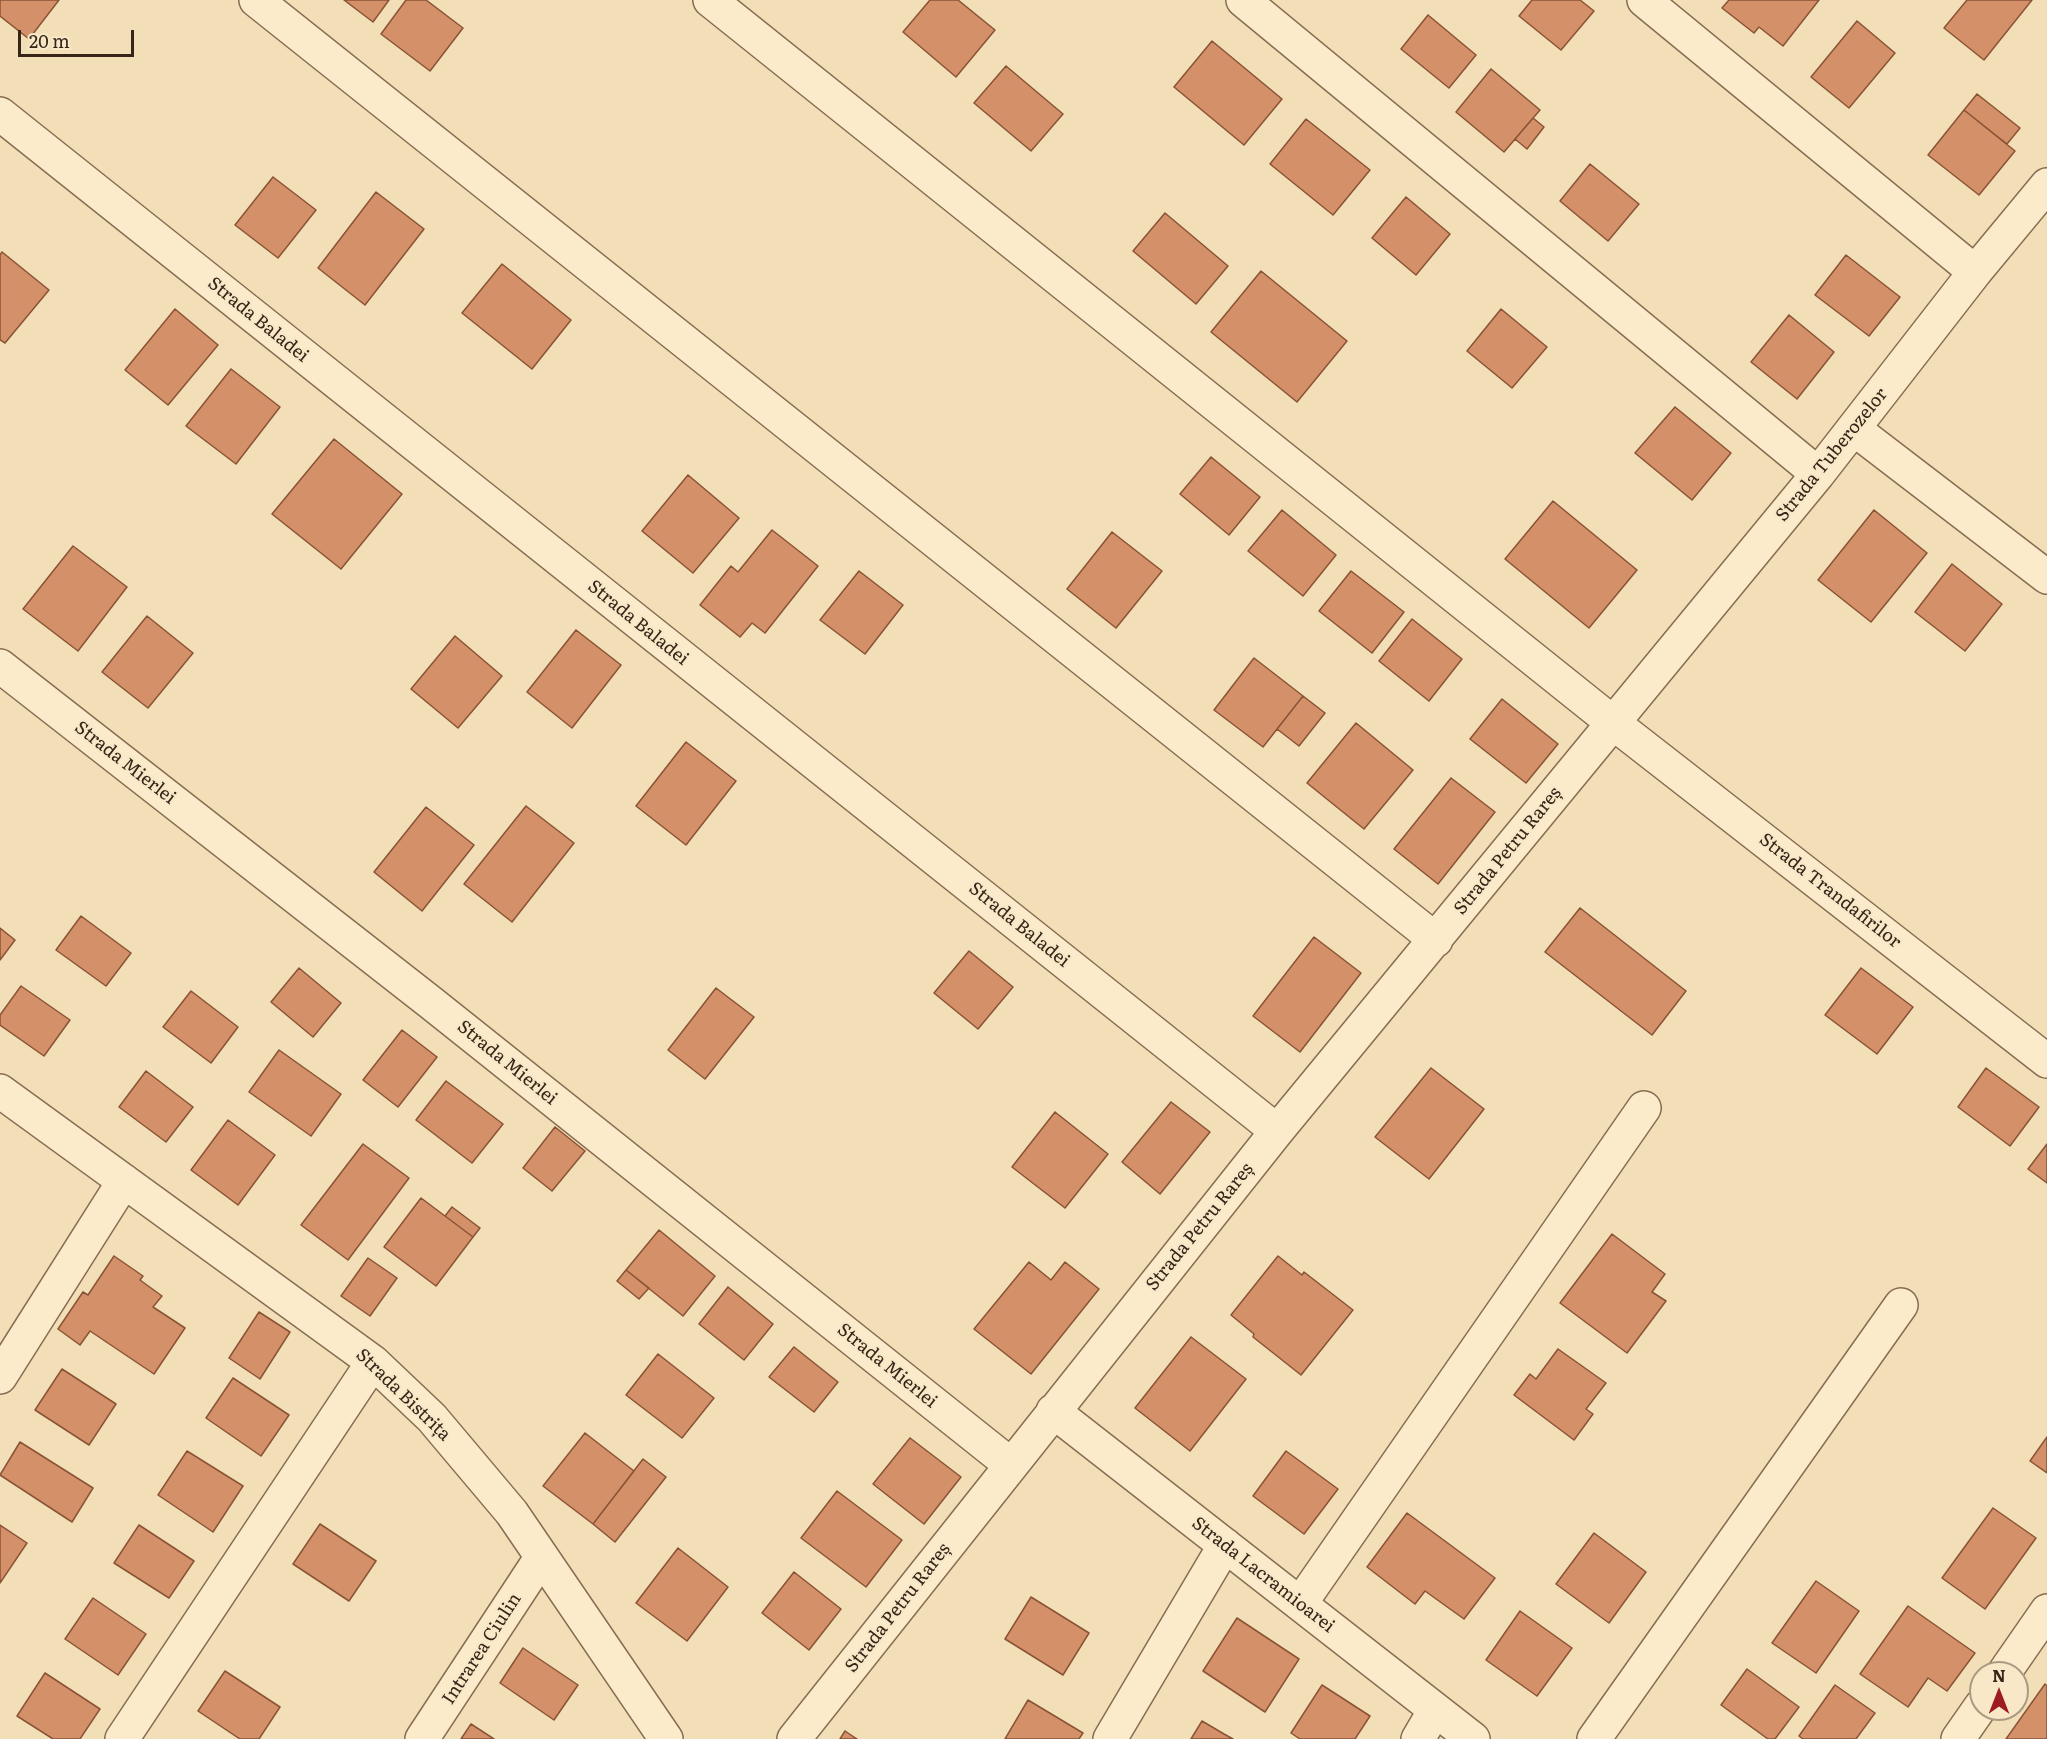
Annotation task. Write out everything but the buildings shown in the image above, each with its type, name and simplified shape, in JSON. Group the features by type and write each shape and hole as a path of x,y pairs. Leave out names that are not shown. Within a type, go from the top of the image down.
{"street":[{"path":"256,0 1436,939"},
{"name":"Strada Trandafirilor","path":"710,0 1612,722 2047,1060"},
{"path":"1243,0 1818,474"},
{"path":"1644,0 1975,272"},
{"name":"Strada Baladei","path":"0,114 1277,1131"},
{"name":"Strada Tuberozelor","path":"1612,722 1818,474 1975,272 2047,185"},
{"path":"1854,429 2047,577"},
{"name":"Strada Mierlei","path":"0,666 430,1002 1011,1465"},
{"name":"Strada Petru Rareș","path":"794,1739 1277,1131 1612,722"},
{"name":"Strada Bistrița","path":"0,1091 373,1362 432,1418 512,1513 666,1739"},
{"path":"1300,1604 1644,1108"},
{"path":"0,1377 124,1181"},
{"path":"1594,1739 1901,1305"},
{"path":"122,1739 373,1362"},
{"name":"Strada Lacramioarei","path":"1053,1412 1473,1739"},
{"path":"1110,1739 1225,1545"},
{"name":"Intrarea Ciulin","path":"422,1739 541,1558"},
{"path":"2012,1661 2047,1611"},
{"path":"1418,1739 1435,1710"},
{"path":"1958,1739 1971,1721"}]}
